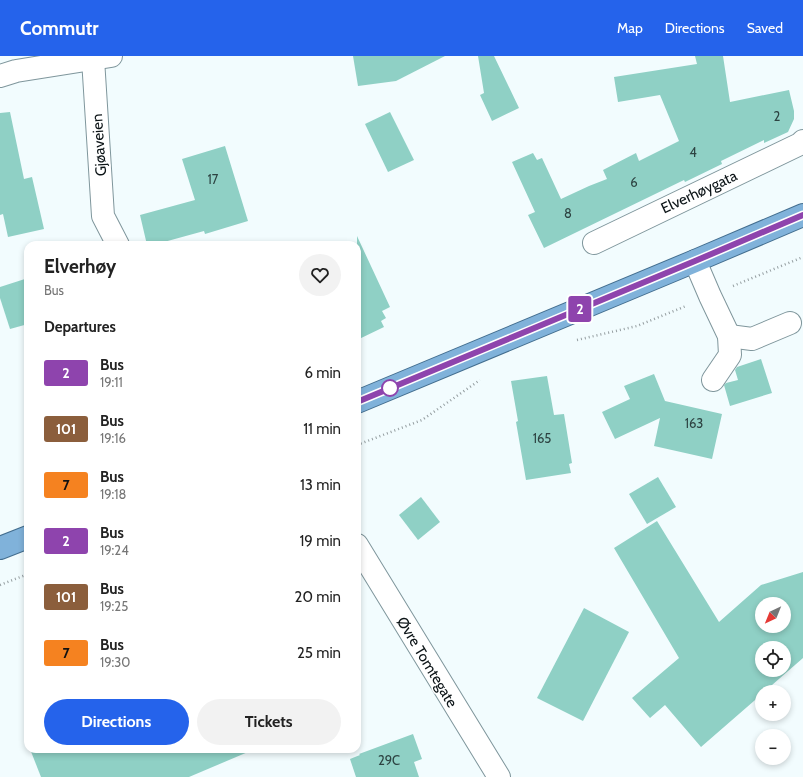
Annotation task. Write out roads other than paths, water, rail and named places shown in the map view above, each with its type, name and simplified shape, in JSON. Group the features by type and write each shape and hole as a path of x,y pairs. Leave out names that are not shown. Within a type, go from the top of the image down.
{"highway":[{"path":"361,400 803,215"},
{"path":"0,548 24,539"}],"street":[{"path":"0,76 16,71 102,57"},
{"name":"Gjøaveien","path":"102,57 103,216 116,241"},
{"name":"Elverhøygata","path":"594,243 764,162 800,144 803,141"},
{"path":"695,261 729,336 730,355 713,380"},
{"path":"729,336 752,339 790,323"},
{"name":"Øvre Tomtegate","path":"361,552 498,777"}]}
